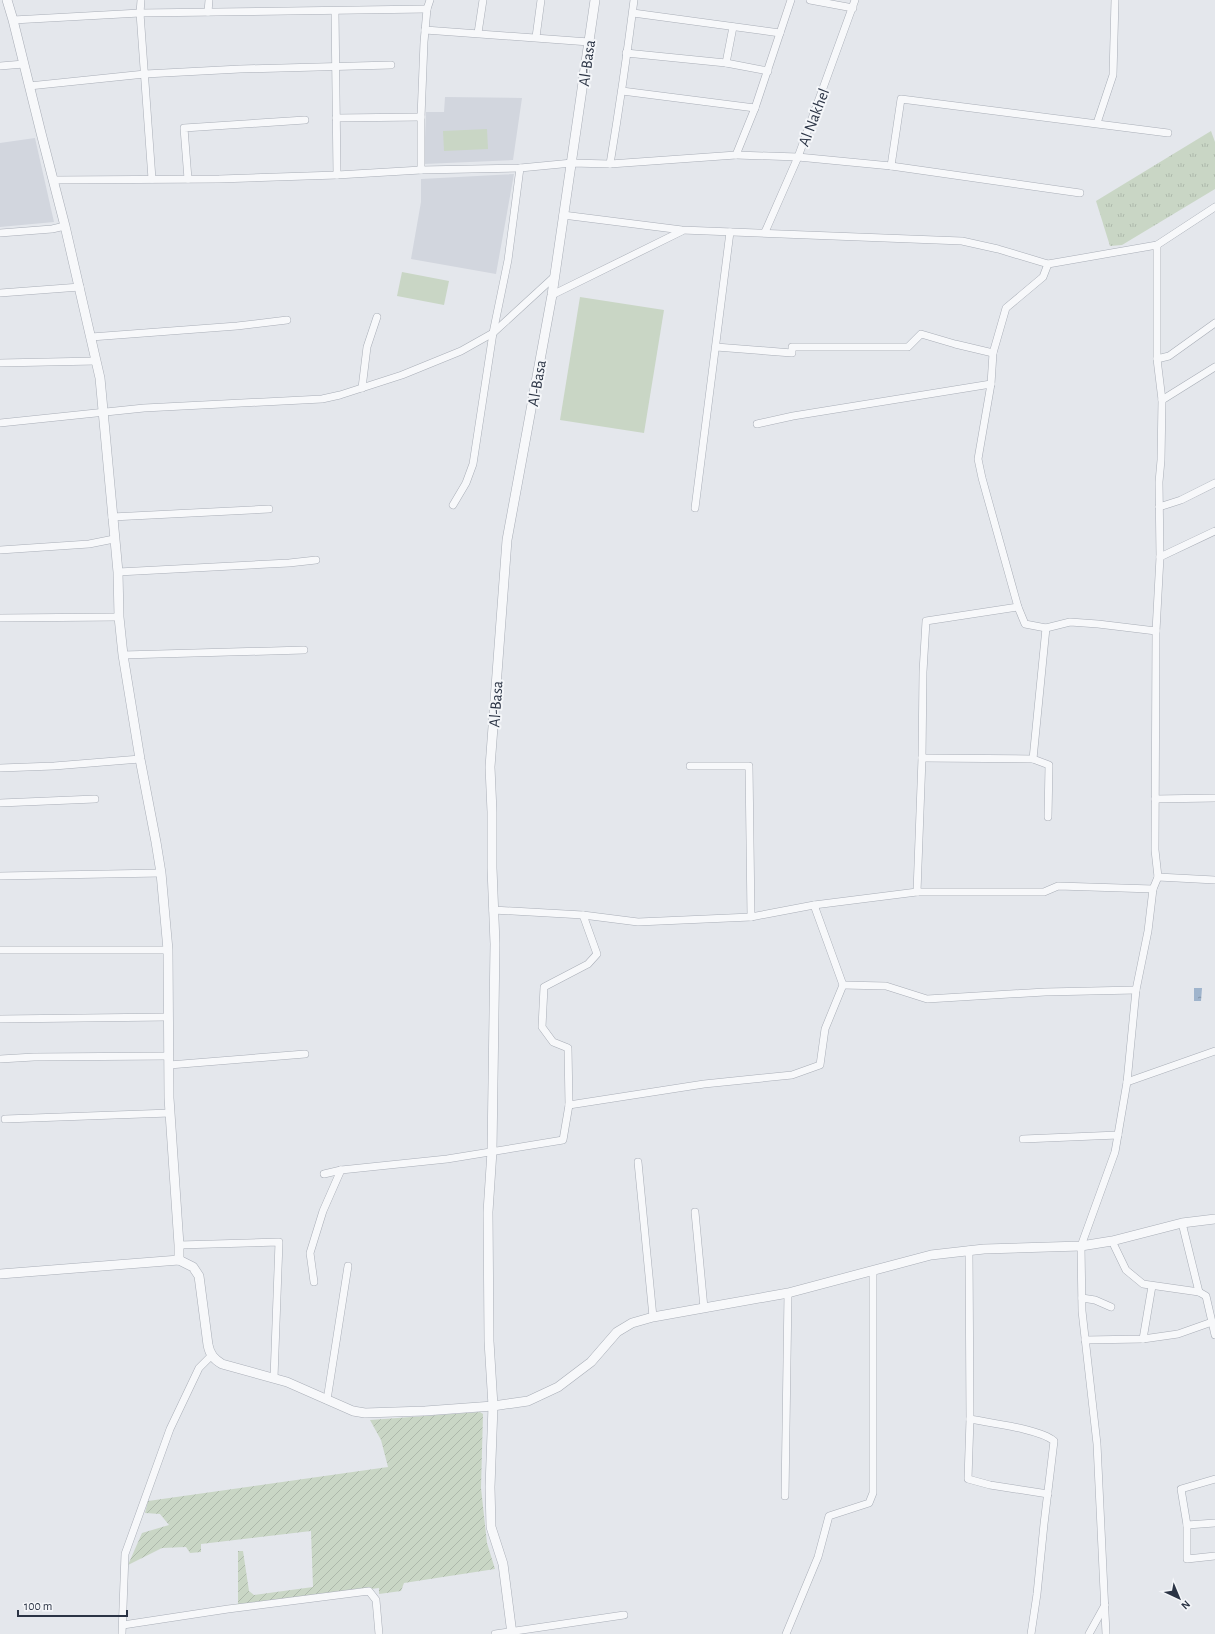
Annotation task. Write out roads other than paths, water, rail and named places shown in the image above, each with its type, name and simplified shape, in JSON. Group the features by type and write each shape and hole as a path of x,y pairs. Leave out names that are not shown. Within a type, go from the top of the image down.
{"street":[{"path":"7,0 54,180 100,378 118,572 119,618 123,655 161,873 168,950 170,1113 179,1245 178,1260"},
{"path":"141,0 140,12 152,179"},
{"path":"208,12 209,0"},
{"path":"421,170 421,117 425,30 427,9 430,0"},
{"path":"478,33 483,0"},
{"path":"536,38 541,0"},
{"name":"Al-Basa","path":"512,1633 503,1564 491,1527 490,1487 493,1406 489,1342 488,1212 492,1151 495,944 490,768 507,540 552,295 596,0"},
{"path":"610,164 622,91 634,0"},
{"path":"736,155 755,108 791,0"},
{"path":"810,0 853,8"},
{"name":"Al Nakhel","path":"765,232 798,156 855,0"},
{"path":"1097,123 1113,75 1115,0"},
{"path":"13,20 140,12 427,9"},
{"path":"335,11 337,175"},
{"path":"633,13 780,33"},
{"path":"726,63 733,26"},
{"path":"425,30 589,42"},
{"path":"626,53 726,63 768,71"},
{"path":"0,66 24,64"},
{"path":"29,86 144,74 391,65"},
{"path":"622,91 755,108"},
{"path":"891,166 901,99 1168,133"},
{"path":"336,118 421,117"},
{"path":"188,179 184,128 305,120"},
{"path":"54,180 188,179 337,175 421,170 520,168 572,163 610,164 736,155 798,156 891,166 1080,193"},
{"path":"453,505 466,483 473,464 493,333 508,260 520,168"},
{"path":"564,215 682,230 765,232 962,241 998,249 1048,264 1157,245 1215,207"},
{"path":"0,233 52,229 65,226"},
{"path":"552,295 682,230"},
{"path":"695,508 730,232"},
{"path":"1106,1634 1097,1444 1082,1312 1081,1246 1115,1152 1127,1082 1136,990 1148,931 1153,889 1158,877 1155,850 1156,631 1160,557 1159,507 1162,400 1157,359 1157,245"},
{"path":"1048,264 1043,277 1006,308 993,352 991,384 978,459 1018,608 1025,624 1046,628 1070,622 1156,631"},
{"path":"0,422 144,408 322,399 402,375 461,351 493,333 554,277"},
{"path":"0,293 80,287"},
{"path":"362,388 367,347 377,317"},
{"path":"91,337 237,326 287,320"},
{"path":"1157,359 1169,356 1215,323"},
{"path":"716,347 792,353 792,347 908,347 921,334 955,344 993,352"},
{"path":"0,363 96,361"},
{"path":"1162,400 1215,366"},
{"path":"757,424 793,416 991,384"},
{"path":"1159,507 1180,500 1215,483"},
{"path":"112,517 269,509"},
{"path":"1160,557 1215,531"},
{"path":"0,550 89,544 114,539"},
{"path":"118,572 288,563 316,560"},
{"path":"916,892 926,621 1018,608"},
{"path":"0,618 119,618"},
{"path":"1033,759 1046,628"},
{"path":"123,655 304,650"},
{"path":"922,758 1033,759 1049,766 1048,817"},
{"path":"0,768 54,766 140,759"},
{"path":"690,766 749,766 751,917"},
{"path":"1155,799 1215,798"},
{"path":"0,803 95,799"},
{"path":"0,876 161,873"},
{"path":"1158,877 1215,880"},
{"path":"493,910 583,915 638,922 751,917 814,904 916,892 1044,892 1058,886 1153,889"},
{"path":"569,1105 704,1084 792,1075 820,1065 825,1029 843,985 814,904"},
{"path":"324,1174 340,1170 447,1159 562,1140 569,1105 568,1048 553,1042 542,1028 544,987 588,964 597,954 583,915"},
{"path":"0,950 168,950"},
{"path":"843,985 886,986 927,999 1045,992 1136,990"},
{"path":"0,1019 168,1018"},
{"path":"1127,1082 1215,1051"},
{"path":"0,1059 34,1057 169,1060 305,1054"},
{"path":"5,1119 170,1113"},
{"path":"1023,1140 1118,1135"},
{"path":"638,1162 653,1317"},
{"path":"314,1282 310,1253 340,1170"},
{"path":"695,1212 704,1308"},
{"path":"0,1274 178,1260 193,1267 199,1276 208,1345 212,1355 222,1364 294,1385 353,1411 365,1413 425,1411 493,1406 528,1401 558,1387 591,1362 616,1332 632,1323 653,1317 788,1293 931,1255 969,1250 1081,1246 1112,1241 1182,1223 1215,1219"},
{"path":"1182,1223 1199,1292"},
{"path":"1112,1241 1126,1270 1143,1284 1199,1292 1206,1296 1215,1335"},
{"path":"179,1245 279,1242 274,1378"},
{"path":"969,1250 970,1419 968,1479 990,1485 1048,1494"},
{"path":"327,1400 348,1266"},
{"path":"786,1634 818,1557 829,1516 869,1503 873,1494 873,1271"},
{"path":"1143,1339 1152,1286"},
{"path":"784,1496 788,1293"},
{"path":"1082,1298 1095,1300 1111,1307"},
{"path":"1085,1340 1143,1339 1178,1334 1212,1322"},
{"path":"122,1634 125,1554 170,1429 198,1368 212,1355"},
{"path":"970,1419 1049,1436 1054,1441 1037,1594 1031,1634"},
{"path":"1215,1479 1181,1488 1187,1526 1187,1559 1215,1556"},
{"path":"1187,1526 1215,1523"},
{"path":"123,1625 228,1609 369,1591 376,1600 379,1634"},
{"path":"1089,1634 1105,1605"},
{"path":"495,1634 512,1633 624,1615"}],"water":[{"path":"1194,988 1202,988 1201,1001 1194,1001"}]}
